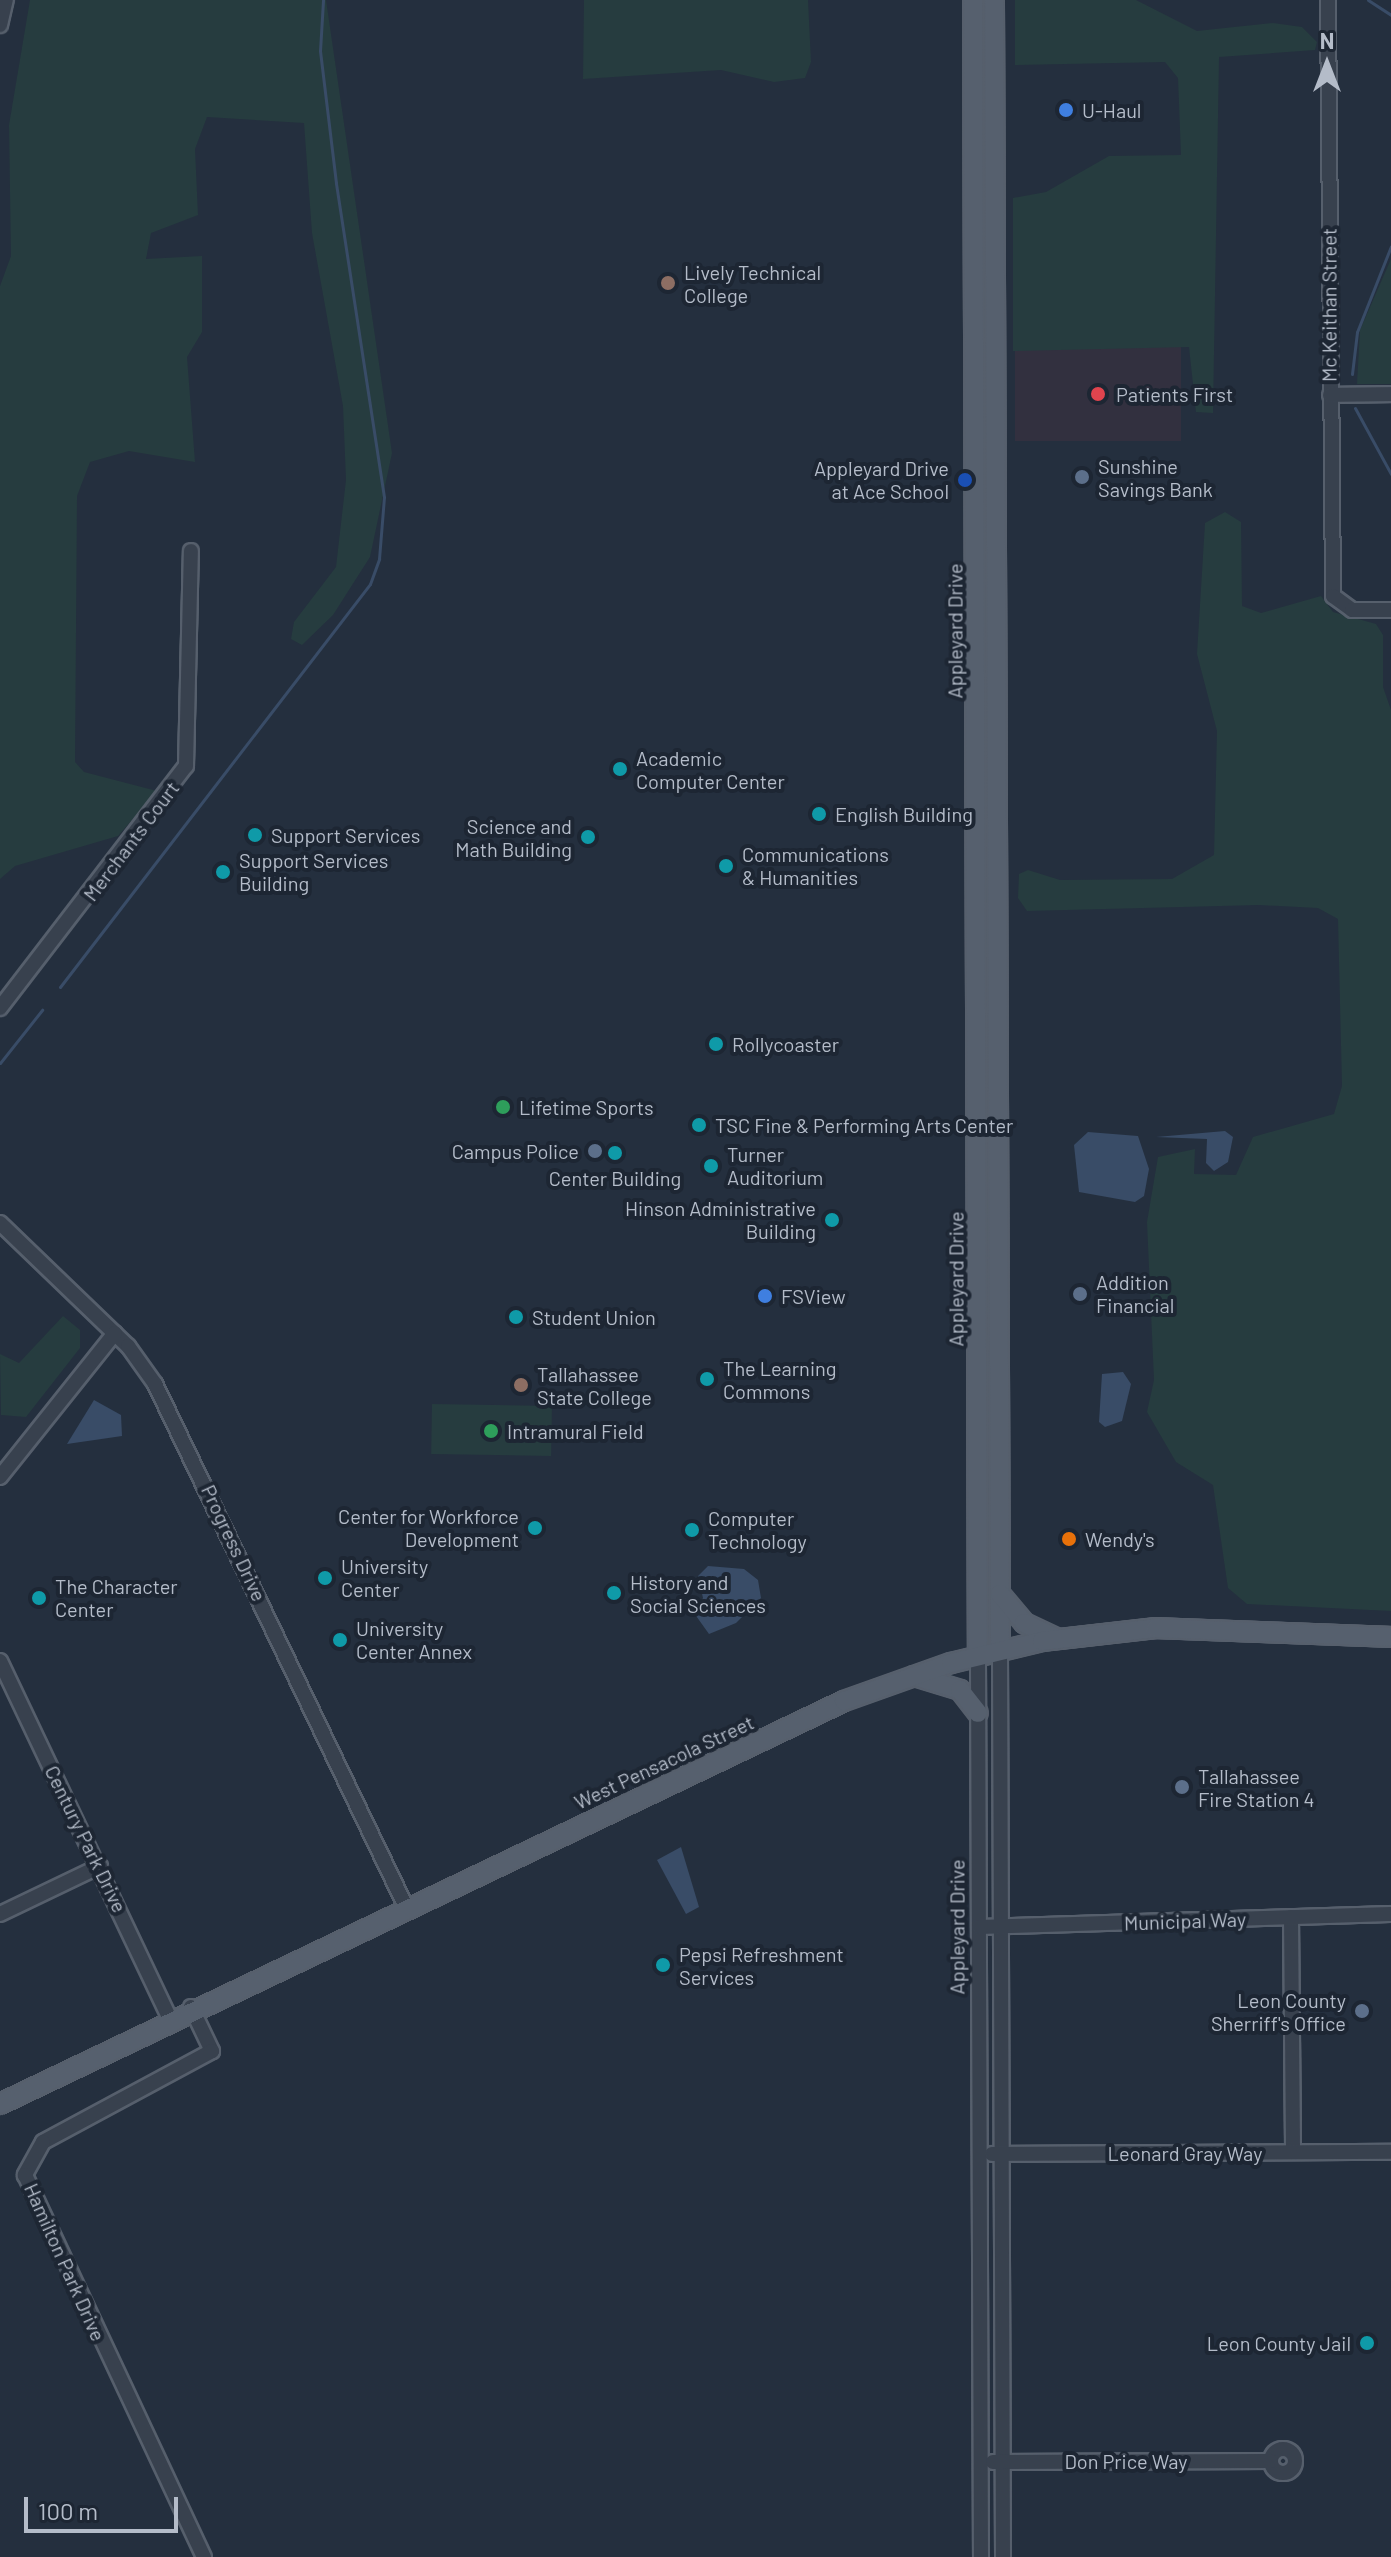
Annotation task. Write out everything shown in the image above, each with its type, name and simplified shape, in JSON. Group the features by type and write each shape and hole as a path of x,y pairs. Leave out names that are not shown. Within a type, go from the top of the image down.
{"main road":[{"name":"Appleyard Drive","path":"973,0 978,1656"},
{"path":"994,0 1000,1650"},
{"path":"1000,1594 1024,1623 1058,1639"},
{"name":"West Pensacola Street","path":"0,2104 191,2007 844,1701 914,1676 1000,1650 1058,1639 1197,1627 1391,1637"},
{"path":"914,1676 960,1690 978,1713"}],"street":[{"path":"0,25 6,0"},
{"name":"Mc Keithan Street","path":"1328,0 1331,575 1342,607 1391,610"},
{"path":"974,83 996,83"},
{"path":"974,83 996,83"},
{"path":"975,128 996,128"},
{"path":"1330,395 1391,394"},
{"path":"976,473 997,473"},
{"name":"Merchants Court","path":"0,1008 186,766 191,551"},
{"path":"977,747 998,747"},
{"path":"977,992 998,991"},
{"path":"977,1217 999,1217"},
{"name":"Progress Drive","path":"0,1223 115,1333 172,1413 406,1907"},
{"path":"0,1477 115,1333"},
{"path":"978,1375 999,1365"},
{"path":"1000,1650 1003,2557"},
{"name":"Appleyard Drive","path":"978,1656 981,2557"},
{"name":"Century Park Drive","path":"2,1670 100,1866 170,2019"},
{"path":"0,1914 100,1866"},
{"name":"Municipal Way","path":"979,1927 1391,1914"},
{"path":"1291,1917 1293,2152"},
{"name":"Hamilton Park Drive","path":"191,2007 212,2051 43,2142 25,2175 204,2557"},
{"name":"Leonard Gray Way","path":"980,2154 1391,2152"},
{"name":"Don Price Way","path":"981,2462 1271,2461"}],"shaded area":[{"name":"Patients First","path":"1015,346 1181,346 1181,441 1015,441"}],"green space":[{"path":"30,0 326,0 392,453 370,557 333,615 302,645 291,639 294,622 336,567 346,480 343,406 312,233 304,123 207,117 195,149 198,215 151,233 146,259 202,256 202,332 187,357 195,462 129,451 90,462 77,496 75,762 84,772 157,791 118,836 15,866 0,879 0,286 11,256 9,125"},
{"path":"584,0 808,0 811,62 805,78 774,82 721,70 583,79"},
{"path":"1015,0 1136,0 1197,31 1273,23 1302,27 1317,42 1315,50 1219,57 1213,413 1196,412 1189,347 1013,351 1013,198 1046,192 1109,156 1181,155 1178,78 1165,62 1015,65"},
{"path":"1391,259 1391,384 1357,384 1360,330"},
{"path":"1225,512 1241,522 1242,606 1261,613 1321,596 1333,612 1376,624 1383,635 1383,687 1391,710 1391,1611 1247,1604 1228,1588 1213,1485 1176,1462 1147,1412 1154,1380 1147,1222 1158,1157 1195,1149 1194,1174 1236,1175 1253,1137 1334,1114 1342,1086 1338,919 1318,908 1259,905 1027,911 1018,898 1019,874 1028,870 1060,880 1172,879 1214,855 1217,731 1197,654 1205,523"},
{"path":"63,1316 80,1330 80,1348 26,1417 1,1415 0,1354 19,1363"},
{"name":"Intramural Field","path":"432,1404 552,1406 551,1456 431,1454"}],"water":[{"path":"1225,1131 1233,1137 1228,1162 1214,1171 1206,1163 1207,1139 1156,1137"},
{"path":"1088,1132 1138,1136 1149,1169 1144,1196 1135,1202 1079,1192 1074,1145"},
{"path":"1123,1372 1131,1384 1122,1421 1105,1427 1099,1422 1102,1374"},
{"path":"94,1400 121,1415 122,1436 67,1444"},
{"path":"708,1566 744,1569 758,1580 761,1598 736,1623 709,1634 694,1613 703,1598 698,1576"},
{"path":"681,1847 699,1907 686,1914 657,1860"}],"waterway":[{"path":"60,987 370,584 379,559 384,497 336,183 320,51 323,0"},
{"path":"1368,0 1391,15"},
{"path":"1352,374 1357,332 1391,246"},
{"path":"1355,408 1391,474"},
{"path":"0,1063 42,1010"}],"place":[{"name":"U-Haul","path":"1066,110"},
{"name":"Lively Technical College","path":"668,283"},
{"name":"Patients First","path":"1098,394"},
{"name":"Sunshine Savings Bank","path":"1082,477"},
{"name":"Appleyard Drive at Ace School","path":"965,480"},
{"name":"Academic Computer Center","path":"620,769"},
{"name":"English Building","path":"819,814"},
{"name":"Support Services","path":"255,835"},
{"name":"Science and Math Building","path":"588,837"},
{"name":"Communications & Humanities","path":"726,866"},
{"name":"Support Services Building","path":"223,872"},
{"name":"Rollycoaster","path":"716,1044"},
{"name":"Lifetime Sports","path":"503,1107"},
{"name":"TSC Fine & Performing Arts Center","path":"699,1125"},
{"name":"Campus Police","path":"595,1151"},
{"name":"Center Building","path":"615,1153"},
{"name":"Turner Auditorium","path":"711,1166"},
{"name":"Hinson Administrative Building","path":"832,1220"},
{"name":"Addition Financial","path":"1080,1294"},
{"name":"FSView","path":"765,1296"},
{"name":"Student Union","path":"516,1317"},
{"name":"The Learning Commons","path":"707,1379"},
{"name":"Tallahassee State College","path":"521,1385"},
{"name":"Intramural Field","path":"491,1431"},
{"name":"Center for Workforce Development","path":"535,1528"},
{"name":"Computer Technology","path":"692,1530"},
{"name":"Wendy's","path":"1069,1539"},
{"name":"University Center","path":"325,1578"},
{"name":"History and Social Sciences","path":"614,1593"},
{"name":"The Character Center","path":"39,1598"},
{"name":"University Center Annex","path":"340,1640"},
{"name":"Tallahassee Fire Station 4","path":"1182,1787"},
{"name":"Pepsi Refreshment Services","path":"663,1965"},
{"name":"Leon County Sherriff's Office","path":"1362,2011"},
{"name":"Leon County Jail","path":"1367,2343"}]}
